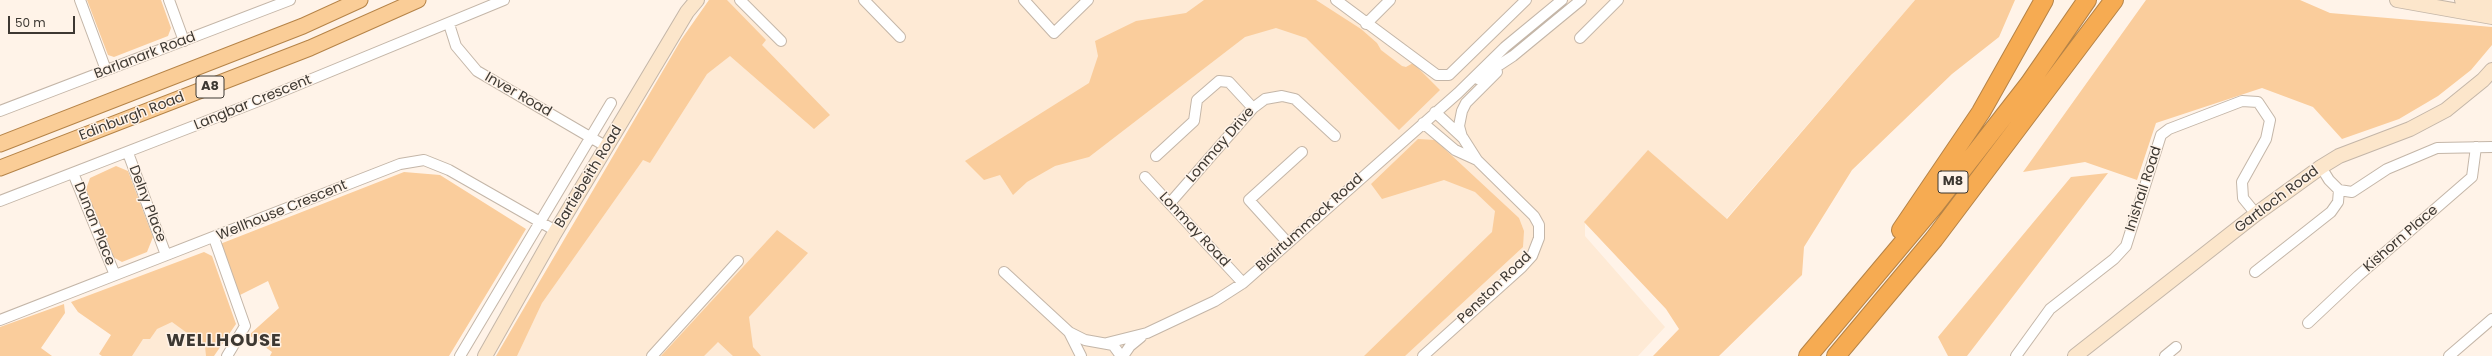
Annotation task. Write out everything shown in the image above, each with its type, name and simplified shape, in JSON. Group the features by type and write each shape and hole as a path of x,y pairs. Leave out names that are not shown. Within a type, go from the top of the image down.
{"highway":[{"path":"1843,317 1981,112 2044,0"},
{"name":"M8","path":"1808,356 1843,317 1934,206 2024,90 2087,0"},
{"name":"M8","path":"1836,356 1934,239 2114,0"}],"main road":[{"name":"Edinburgh Road","path":"0,144 303,26 360,0"},
{"name":"Edinburgh Road","path":"0,168 310,48 418,0"},
{"name":"Bartiebeith Road","path":"484,356 556,231 687,12 697,0"},
{"path":"2397,0 2492,17"},
{"path":"2462,0 2492,5"},
{"name":"Gartloch Road","path":"2075,356 2256,214 2320,167 2340,156 2410,129 2446,110 2483,80 2492,70"}],"street":[{"path":"80,0 106,70"},
{"path":"169,0 184,41"},
{"name":"Barlanark Road","path":"0,111 290,0"},
{"name":"Langbar Crescent","path":"0,202 128,153 449,24 504,0"},
{"path":"740,0 781,41"},
{"path":"864,0 900,37"},
{"path":"1024,0 1054,33 1088,0"},
{"path":"1336,0 1366,24 1437,75 1448,75 1526,0"},
{"path":"1366,24 1390,0"},
{"name":"Blairtummock Road","path":"1104,343 1147,333 1215,301 1243,283 1458,93 1505,47 1562,0"},
{"name":"Blairtummock Road","path":"1458,93 1513,56 1581,0"},
{"path":"1580,38 1618,0"},
{"name":"Inver Road","path":"449,24 456,46 477,71 607,147"},
{"path":"1463,138 1459,120 1466,103 1513,56"},
{"path":"1156,156 1194,121 1197,100 1219,81 1229,82 1253,108"},
{"name":"Lonmay Drive","path":"1170,203 1253,108 1273,96 1290,97 1300,102 1335,136"},
{"name":"Inishail Road","path":"2016,356 2050,309 2114,259 2126,246 2161,135 2169,129 2242,101 2258,102 2270,120 2266,139 2242,182 2243,198 2256,214"},
{"name":"Bartiebeith Road","path":"460,356 611,103"},
{"name":"Penston Road","path":"1423,356 1522,266 1537,247 1539,225 1534,216 1477,160 1463,138 1436,112"},
{"name":"Penston Road","path":"1423,123 1455,150 1477,160"},
{"name":"Kishorn Place","path":"2308,323 2358,276 2472,177 2476,147"},
{"path":"2320,167 2329,180 2339,190 2352,192 2387,169 2437,148 2492,147"},
{"path":"1288,244 1249,200 1302,152"},
{"name":"Delny Place","path":"128,153 166,255"},
{"name":"Wellhouse Crescent","path":"0,320 115,275 146,265 166,255 214,238 400,164 424,160 449,170 556,231"},
{"name":"Dunan Place","path":"73,173 115,275"},
{"name":"Lonmay Road","path":"1145,177 1243,283"},
{"path":"2256,272 2331,212 2338,202 2339,190"},
{"path":"214,238 241,309 245,326 227,356"},
{"path":"652,356 738,261"},
{"path":"1004,272 1069,332 1085,340 1104,343 1117,349 1122,356"},
{"path":"2449,356 2492,319"},
{"path":"1069,332 1081,356"},
{"name":"Blairtummock Road","path":"1122,356 1130,346 1147,333"},
{"path":"1085,356 1090,348 1104,343"},
{"path":"2165,356 2176,347"}],"shaded area":[{"path":"87,0 161,0 171,28 168,36 114,57 108,55"},
{"path":"709,0 1915,0 1726,219 1648,151 1585,221 1585,236 1665,327 1638,356 496,356 681,40"},
{"path":"709,0 727,0 766,40 762,45 830,115 814,129 730,56 707,74 650,163 643,160 542,303 517,356 496,356 681,40"},
{"path":"1204,0 1316,0 1361,29 1377,43 1381,50 1402,66 1406,67 1413,63 1440,90 1399,130 1306,38 1276,28 1245,37 1089,157 1055,166 1027,182 1013,195 1000,175 984,180 965,161 1089,83 1098,56 1095,41 1136,21 1186,13"},
{"path":"1915,0 2015,0 1999,37 1952,74 1852,170 1804,247 1802,275 1719,356 1653,356 1679,329 1666,309 1584,222 1648,150 1727,219"},
{"path":"2146,0 2300,0 2330,13 2492,27 2492,45 2471,70 2438,96 2399,119 2342,139 2313,107 2262,88 2156,123 2137,180 2085,162 2023,172"},
{"path":"1418,139 1435,140 1519,218 1524,231 1523,247 1405,356 1364,356 1492,232 1495,211 1475,192 1444,180 1382,199 1371,184"},
{"path":"116,166 128,171 153,237 147,252 122,262 111,256 85,192 90,178"},
{"path":"404,172 440,175 526,229 449,356 270,356 272,352 249,335 279,308 268,281 240,295 220,244"},
{"path":"2108,173 1967,356 1948,356 1938,337 2071,177"},
{"path":"777,230 808,253 749,317 753,347 761,356 733,356 718,342 704,356 661,356"},
{"path":"204,252 212,256 236,324 214,356 206,356 205,346 172,322 157,329 150,339 143,339 132,356 102,356 99,354 111,335 78,312 71,302"},
{"path":"64,304 65,313 41,348 52,356 0,356 0,327"},
{"path":"179,315 214,356 126,356 146,330"}],"district":[{"name":"WELLHOUSE","path":"224,341"}]}
